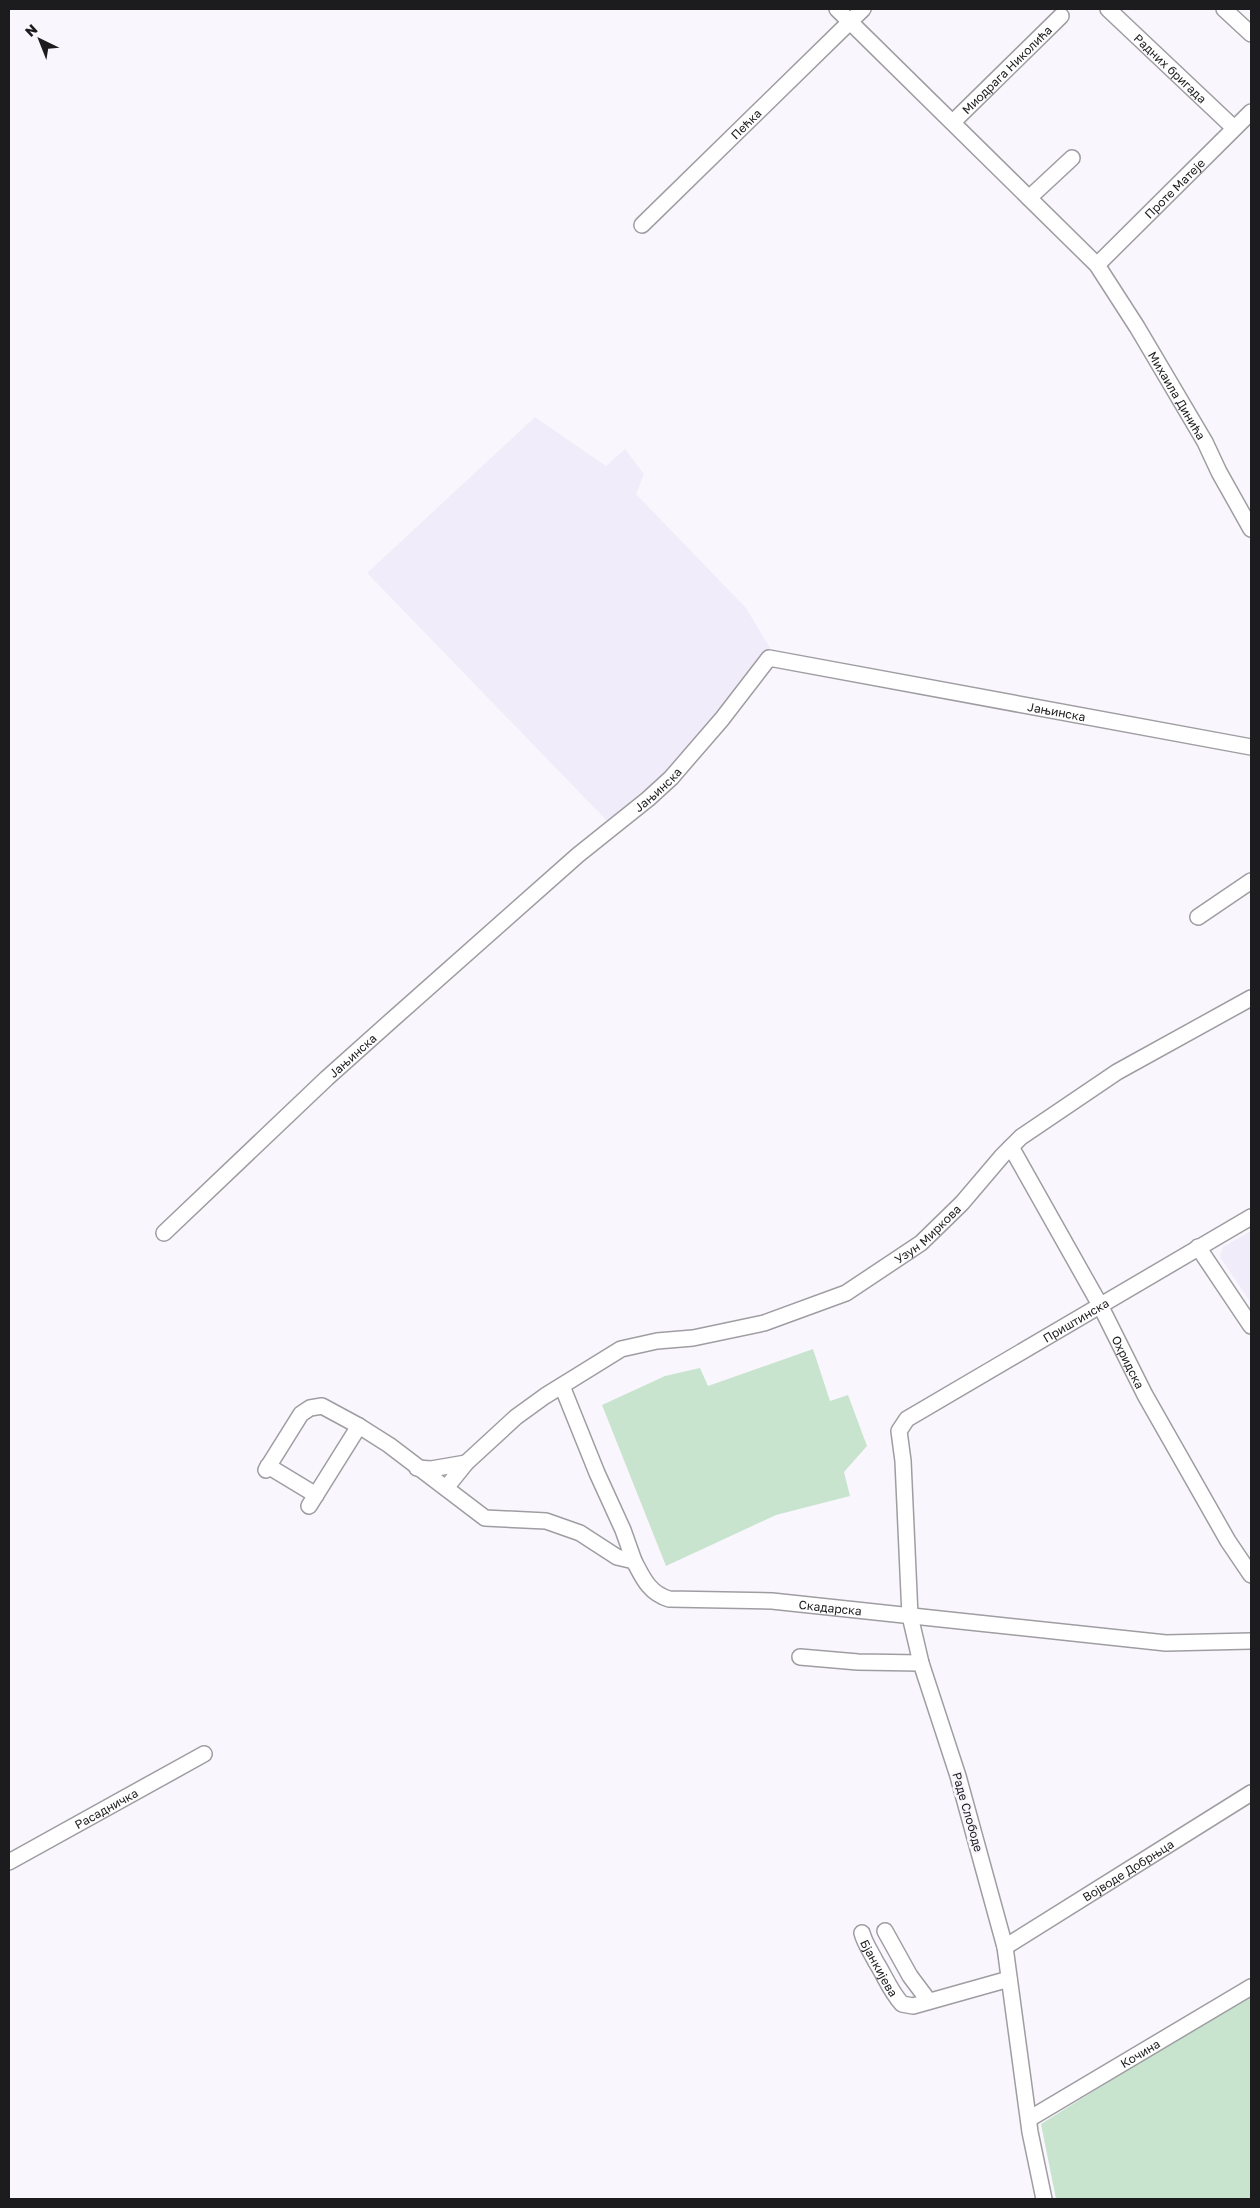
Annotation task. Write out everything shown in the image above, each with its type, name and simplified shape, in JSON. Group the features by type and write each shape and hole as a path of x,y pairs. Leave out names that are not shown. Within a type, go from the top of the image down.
{"street":[{"path":"837,9 1097,264"},
{"name":"Пећка","path":"642,225 863,9"},
{"name":"Радних бригада","path":"1108,9 1234,128"},
{"path":"1224,9 1251,34"},
{"name":"Миодрага Николића","path":"953,122 1061,16"},
{"name":"Проте Матеје","path":"1097,264 1251,112"},
{"path":"1029,198 1072,158"},
{"name":"Михаила Динића","path":"1097,264 1137,327 1200,434 1251,529"},
{"name":"Јањинска","path":"164,1233 327,1078 578,856 671,778 722,719 769,658 1251,747"},
{"path":"1198,917 1251,881"},
{"name":"Узун Миркова","path":"446,1488 466,1463 516,1417 621,1349 657,1341 693,1338 764,1324 846,1293 920,1243 962,1203 1021,1137 1117,1072 1251,998"},
{"name":"Охридска","path":"1011,1147 1100,1305 1145,1395 1228,1541 1251,1575"},
{"name":"Приштинска","path":"901,1425 907,1419 1251,1217"},
{"path":"1198,1247 1251,1326"},
{"name":"Скадарска","path":"562,1386 597,1473 623,1530 634,1562 647,1585 657,1594 669,1599 772,1601 1166,1643 1251,1641"},
{"path":"360,1426 312,1501 267,1468 301,1414 310,1408 322,1406 360,1426 389,1445 485,1518 546,1521 580,1533 617,1557 634,1562"},
{"name":"Раде Слободе","path":"901,1425 899,1431 910,1616 922,1663 958,1776 1006,1947 1029,2119 1044,2199"},
{"path":"417,1468 466,1463"},
{"path":"800,1657 858,1662 922,1663"},
{"name":"Расадничка","path":"9,1862 204,1754"},
{"name":"Војводе Добрњца","path":"1006,1947 1251,1793"},
{"name":"Бјанкијева","path":"885,1931 910,1976 928,2000"},
{"name":"Бјанкијева","path":"862,1933 868,1950 876,1961 886,1983 902,2004 912,2006 1009,1979"},
{"name":"Кочина","path":"1029,2119 1251,1987"}],"shaded area":[{"path":"535,417 606,466 625,449 644,474 636,494 746,608 770,648 718,717 664,778 612,826 367,573"},
{"path":"1251,1231 1251,1303 1220,1257 1223,1247"}],"green space":[{"path":"813,1349 830,1401 848,1395 867,1446 844,1472 850,1496 776,1515 666,1566 602,1405 665,1376 700,1368 708,1386"},
{"path":"1251,1993 1251,2199 1056,2199 1041,2124"}]}
